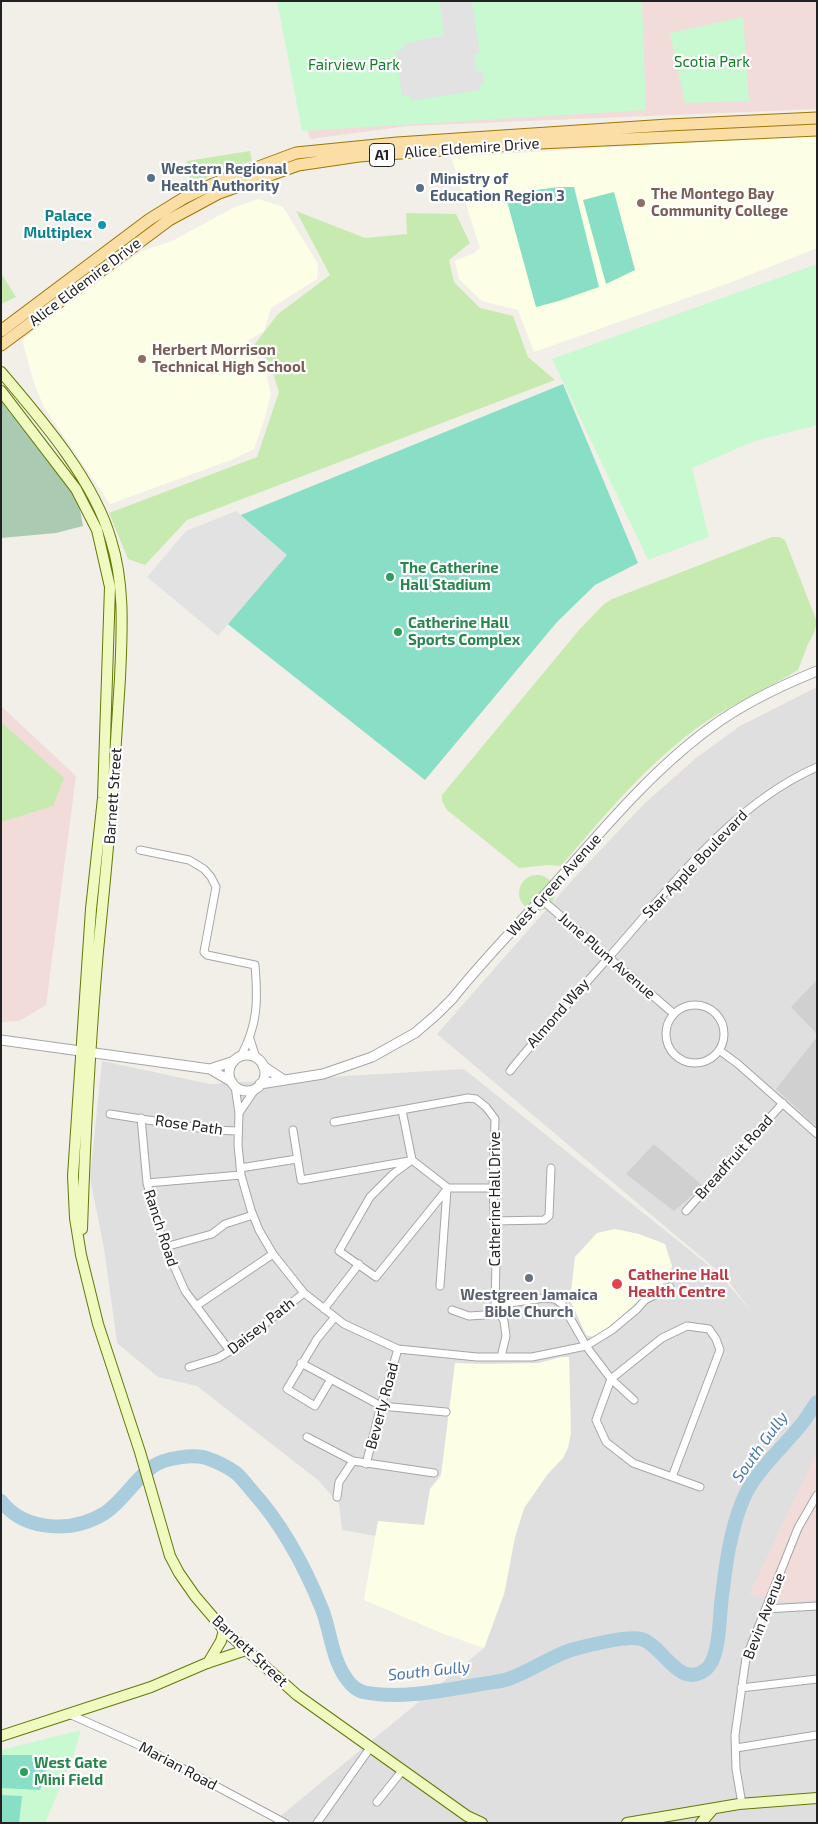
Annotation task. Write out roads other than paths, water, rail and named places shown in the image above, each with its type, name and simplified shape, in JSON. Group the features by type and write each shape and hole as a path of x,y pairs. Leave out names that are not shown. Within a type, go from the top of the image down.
{"main road":[{"name":"Alice Eldemire Drive","path":"1,331 150,219 184,198 213,184 296,153 397,143 817,118"},
{"name":"Alice Eldemire Drive","path":"1,346 169,220 219,194 298,165 359,156 531,144 817,130"},
{"path":"1,317 17,319"},
{"name":"Barnett Street","path":"1,372 31,407 67,456 92,495 111,539 120,582 122,638 117,738 109,847 73,1176 75,1218 81,1255 98,1324 140,1452 170,1556 195,1596 224,1630 298,1696 467,1819 482,1823"},
{"name":"Barnett Street","path":"1,391 76,489 97,530 110,587 103,798 90,909 87,1052"},
{"path":"207,1663 221,1642 224,1630"},
{"path":"1,1736 151,1687 207,1663 246,1650"},
{"path":"627,1823 672,1814 742,1804 817,1798"},
{"path":"701,1823 713,1809"},
{"path":"672,1814 684,1823"}],"street":[{"name":"West Green Avenue","path":"258,1086 323,1074 356,1063 372,1057 415,1033 436,1016 453,998 626,804 676,756 710,728 742,707 817,671"},
{"name":"Star Apple Boulevard","path":"608,957 664,892 733,822 772,792 792,779 817,767"},
{"path":"140,850 189,860 204,869 216,887 204,952 206,955 255,965 256,1016 250,1039 230,1071 239,1113 238,1131 241,1172 253,1215 273,1254 304,1293 344,1324 398,1349 477,1357 532,1357 586,1346 612,1330 645,1300 670,1288"},
{"name":"June Plum Avenue","path":"541,899 674,1014"},
{"name":"Almond Way","path":"510,1071 526,1050 608,957"},
{"path":"690,1005 699,1005 716,1013 724,1031 723,1041 719,1050 710,1059 699,1063 686,1062 676,1057 668,1046 666,1032 667,1026 674,1014 681,1008 690,1005"},
{"path":"250,1039 256,1058 263,1066 284,1080"},
{"path":"1,1040 210,1069 245,1090 258,1086"},
{"path":"719,1050 738,1064 817,1134"},
{"path":"210,1069 249,1055 256,1058"},
{"path":"239,1113 265,1074 263,1066"},
{"name":"Catherine Hall Drive","path":"334,1122 468,1098 476,1099 486,1107 495,1119 493,1188 495,1304"},
{"name":"Breadfruit Road","path":"686,1211 783,1104"},
{"path":"402,1110 412,1160 448,1188 493,1188"},
{"name":"Rose Path","path":"110,1114 211,1130 238,1131"},
{"name":"Ranch Road","path":"141,1118 147,1183 165,1247 185,1292 230,1352"},
{"path":"293,1130 302,1180 412,1160"},
{"path":"147,1183 241,1172 297,1159"},
{"path":"412,1160 392,1174 370,1197 340,1251 376,1277 448,1188"},
{"path":"494,1221 548,1219 551,1168"},
{"path":"440,1286 448,1188"},
{"path":"165,1247 212,1234 225,1224 253,1215"},
{"path":"196,1306 273,1254"},
{"path":"324,1309 359,1264"},
{"name":"Daisey Path","path":"189,1367 218,1358 230,1352 304,1293"},
{"path":"501,1357 506,1336 504,1322 495,1304 546,1298 554,1299 562,1304 586,1346 611,1379 634,1400"},
{"path":"452,1310 469,1316 501,1314"},
{"path":"331,1379 314,1406 287,1389 301,1363 334,1317"},
{"path":"672,1477 720,1350 716,1339 709,1329 687,1326 662,1338 611,1379 596,1420 606,1442 633,1463 672,1477 700,1487"},
{"name":"Beverly Road","path":"366,1464 398,1349"},
{"path":"301,1363 381,1406 446,1412"},
{"path":"306,1437 353,1461 434,1473"},
{"path":"337,1497 339,1482 353,1461"},
{"name":"Bevin Avenue","path":"742,1804 736,1769 735,1735 746,1658 798,1528 817,1495"},
{"path":"766,1609 817,1606"},
{"path":"741,1688 817,1679"},
{"name":"Marian Road","path":"69,1714 141,1746 285,1823"},
{"path":"736,1748 817,1735"},
{"path":"317,1823 370,1748"},
{"path":"376,1802 402,1771"}],"waterway":[{"name":"South Gully","path":"1,1501 23,1519 36,1524 50,1526 79,1524 105,1513 146,1472 164,1461 196,1456 223,1465 242,1479 283,1532 308,1577 322,1609 332,1647 343,1674 350,1683 363,1692 407,1695 500,1681 519,1675 571,1650 627,1638 641,1639 649,1643 679,1670 687,1674 696,1675 705,1670 710,1664 717,1646 729,1548 743,1500 761,1470 800,1426 817,1402"}],"place":[{"name":"Western Regional Health Authority","path":"151,178"},
{"name":"Ministry of Education Region 3","path":"420,188"},
{"name":"The Montego Bay Community College","path":"641,203"},
{"name":"Palace Multiplex","path":"102,225"},
{"name":"Herbert Morrison Technical High School","path":"142,359"},
{"name":"The Catherine Hall Stadium","path":"390,577"},
{"name":"Catherine Hall Sports Complex","path":"398,632"},
{"name":"Westgreen Jamaica Bible Church","path":"529,1278"},
{"name":"Catherine Hall Health Centre","path":"617,1284"},
{"name":"West Gate Mini Field","path":"24,1772"}],"park label":[{"name":"Scotia Park","path":"712,62"},
{"name":"Fairview Park","path":"354,65"}]}
